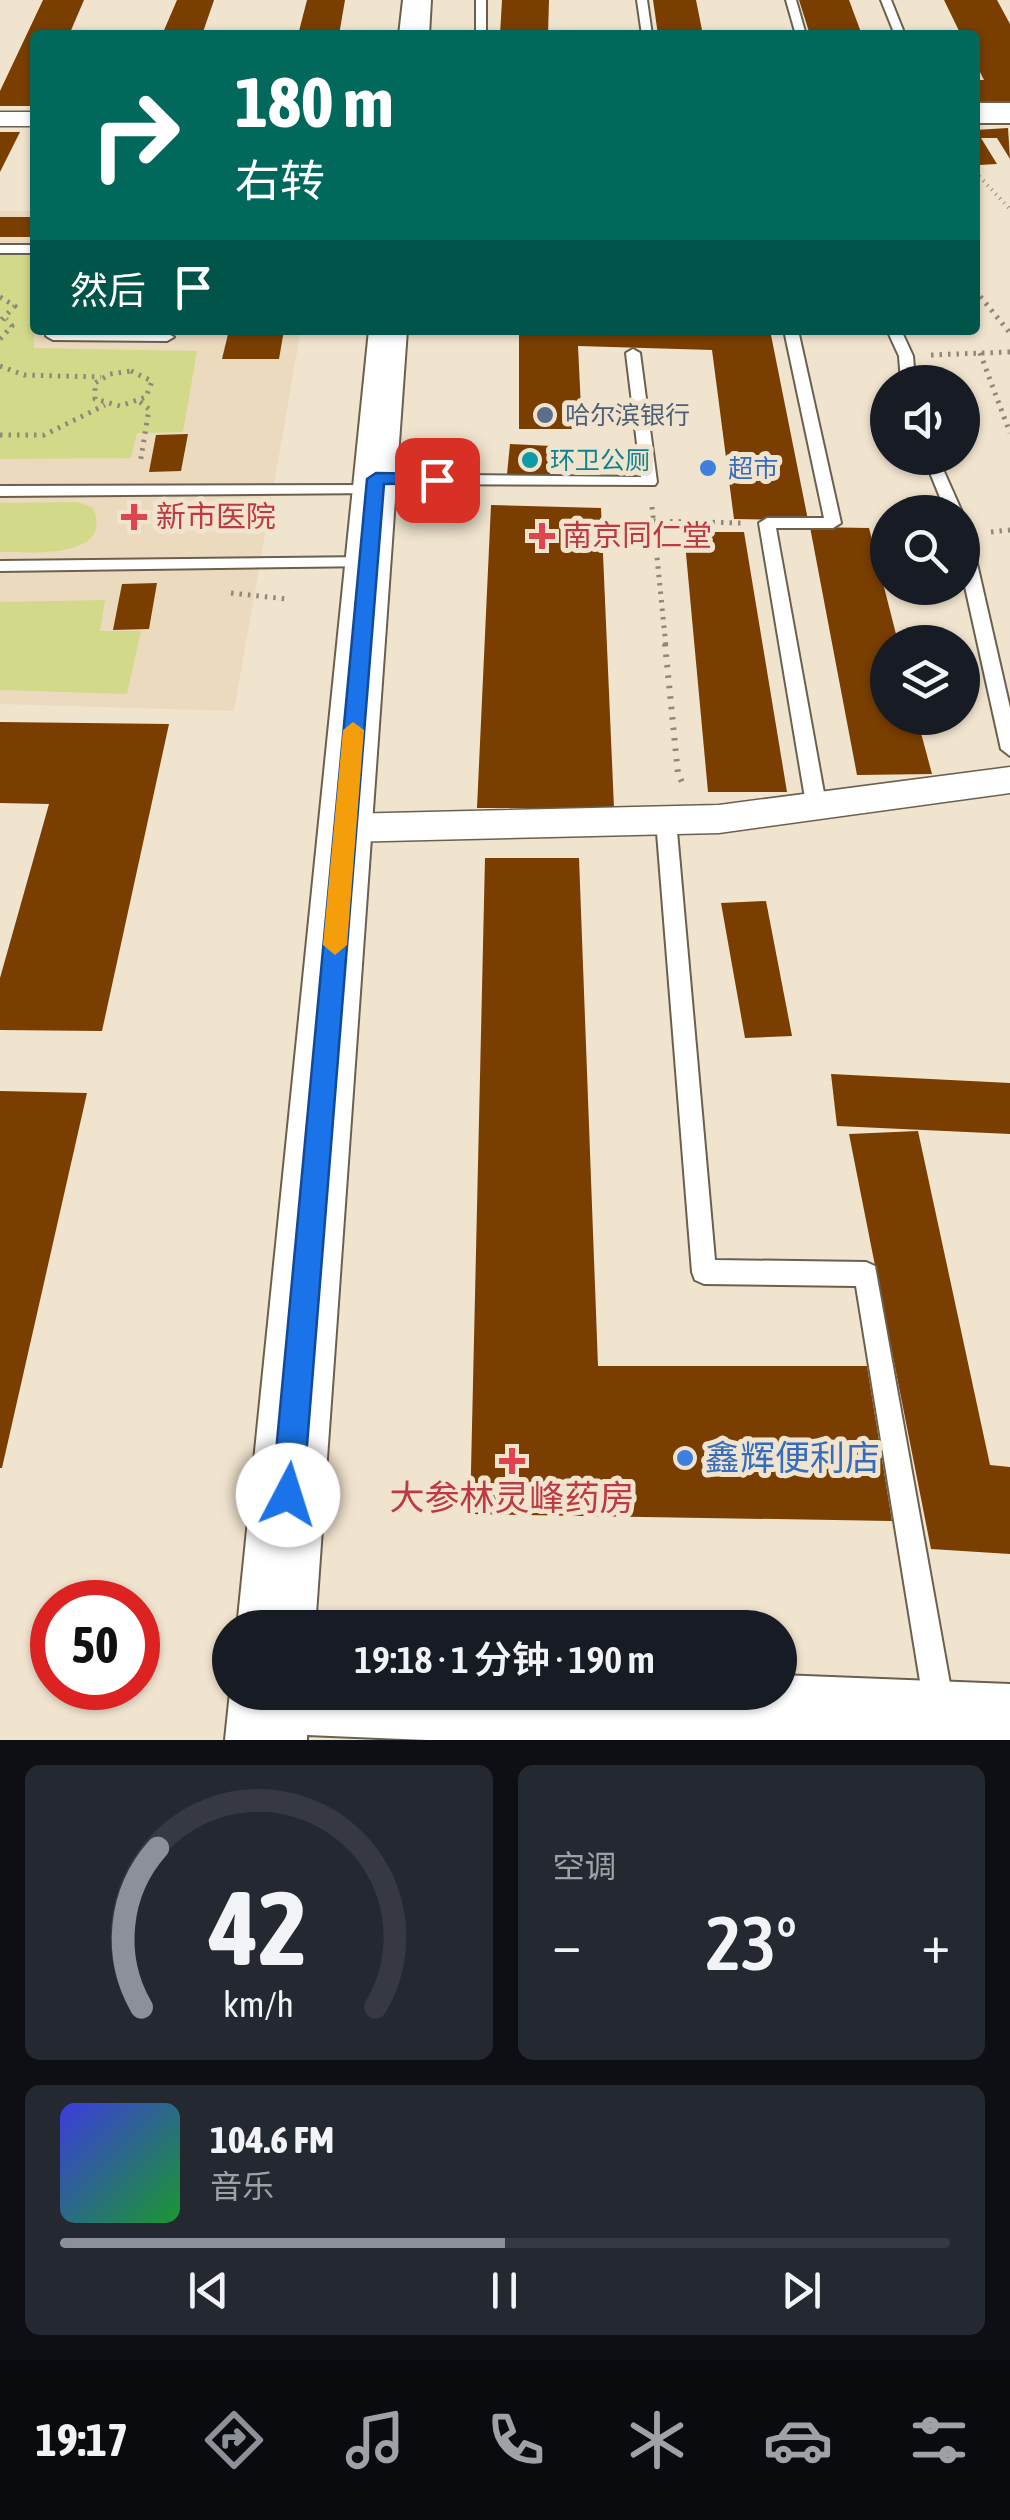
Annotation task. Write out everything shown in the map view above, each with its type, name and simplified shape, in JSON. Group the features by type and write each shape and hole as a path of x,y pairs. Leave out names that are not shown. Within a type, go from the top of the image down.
{"main road":[{"path":"414,30 417,0"},
{"path":"980,113 1010,113"},
{"path":"278,1610 388,335"},
{"path":"266,1740 269,1710"},
{"path":"663,1710 987,1724"}],"street":[{"path":"0,119 30,119"},
{"path":"345,828 683,819 1010,780"}],"lane":[{"path":"481,0 481,30"},
{"path":"642,0 646,30"},
{"path":"791,0 800,30"},
{"path":"886,0 898,30"},
{"path":"0,249 30,249"},
{"path":"53,335 167,337"},
{"path":"792,335 833,523 768,523 816,804"},
{"path":"896,335 907,365"},
{"path":"0,491 649,482 632,353"},
{"path":"0,566 368,562"},
{"path":"978,605 1010,749"},
{"path":"683,819 704,1272 866,1274 987,1724"}],"path":[{"path":"980,177 1010,209"},
{"path":"980,296 1010,333"},
{"path":"0,297 15,306 3,320 12,326 0,340"},
{"path":"906,356 1010,352"},
{"path":"980,353 1010,434"},
{"path":"0,366 24,375 102,378 120,371 147,376 153,386 139,401 106,404 44,435 0,435"},
{"path":"102,378 92,394 106,404"},
{"path":"139,401 149,409 140,464"},
{"path":"649,482 683,819"},
{"path":"654,522 768,523"}],"shaded area":[{"name":"新市医院","path":"0,211 30,211 30,335 300,335 234,711 0,704"}],"green space":[{"path":"30,253 30,335 34,335 34,348 197,351 183,432 137,433 131,458 0,459 0,254"},
{"path":"78,502 93,508 97,525 92,537 81,545 48,552 0,552 0,503"},
{"path":"105,600 100,631 141,631 127,694 0,690 0,602"}],"building":[{"path":"43,0 84,0 71,30 30,30 30,106 0,106 0,91"},
{"path":"177,0 214,0 204,30 164,30"},
{"path":"307,0 345,0 340,30 299,30"},
{"path":"502,0 549,0 548,30 500,30"},
{"path":"653,0 696,0 702,30 657,30"},
{"path":"799,0 849,0 860,30 808,30"},
{"path":"944,0 997,0 1010,24 1010,101 980,101 980,80 984,80 980,72 980,30 959,30"},
{"path":"1008,128 1010,159 997,138 981,138 997,164 980,165 980,130"},
{"path":"0,132 20,132 0,172"},
{"path":"0,217 30,217 30,237 0,237"},
{"path":"228,335 283,335 279,359 222,359"},
{"path":"519,335 771,335 808,520 734,519 712,350 578,346 582,429 519,429"},
{"path":"188,434 181,471 149,472 156,435"},
{"name":"环卫公厕","path":"510,444 552,446 550,476 507,474"},
{"path":"491,505 601,508 614,808 477,808"},
{"path":"810,527 869,528 870,605 889,605 894,625 870,625 870,735 922,735 932,774 857,775"},
{"path":"684,532 744,532 787,792 708,792"},
{"path":"157,583 149,629 113,630 122,584"},
{"path":"0,722 169,724 102,1031 0,1030 0,978 49,804 0,803"},
{"path":"485,858 579,858 598,1366 867,1366 892,1521 470,1514"},
{"path":"766,901 792,1036 745,1038 721,903"},
{"path":"831,1074 1010,1083 1010,1134 837,1126"},
{"path":"0,1091 87,1093 2,1468 0,1468"},
{"path":"918,1131 990,1465 1010,1467 1010,1554 931,1549 849,1134"}],"slow traffic":[{"path":"335,945 353,730"}],"place":[{"name":"哈尔滨银行","path":"545,415"},
{"name":"环卫公厕","path":"530,460"},
{"name":"超市","path":"708,468"},
{"name":"新市医院","path":"134,517"},
{"name":"南京同仁堂","path":"542,536"},
{"name":"鑫辉便利店","path":"685,1458"},
{"name":"大参林灵峰药房","path":"512,1461"}],"route":[{"path":"288,1495 376,479 437,480"}]}
